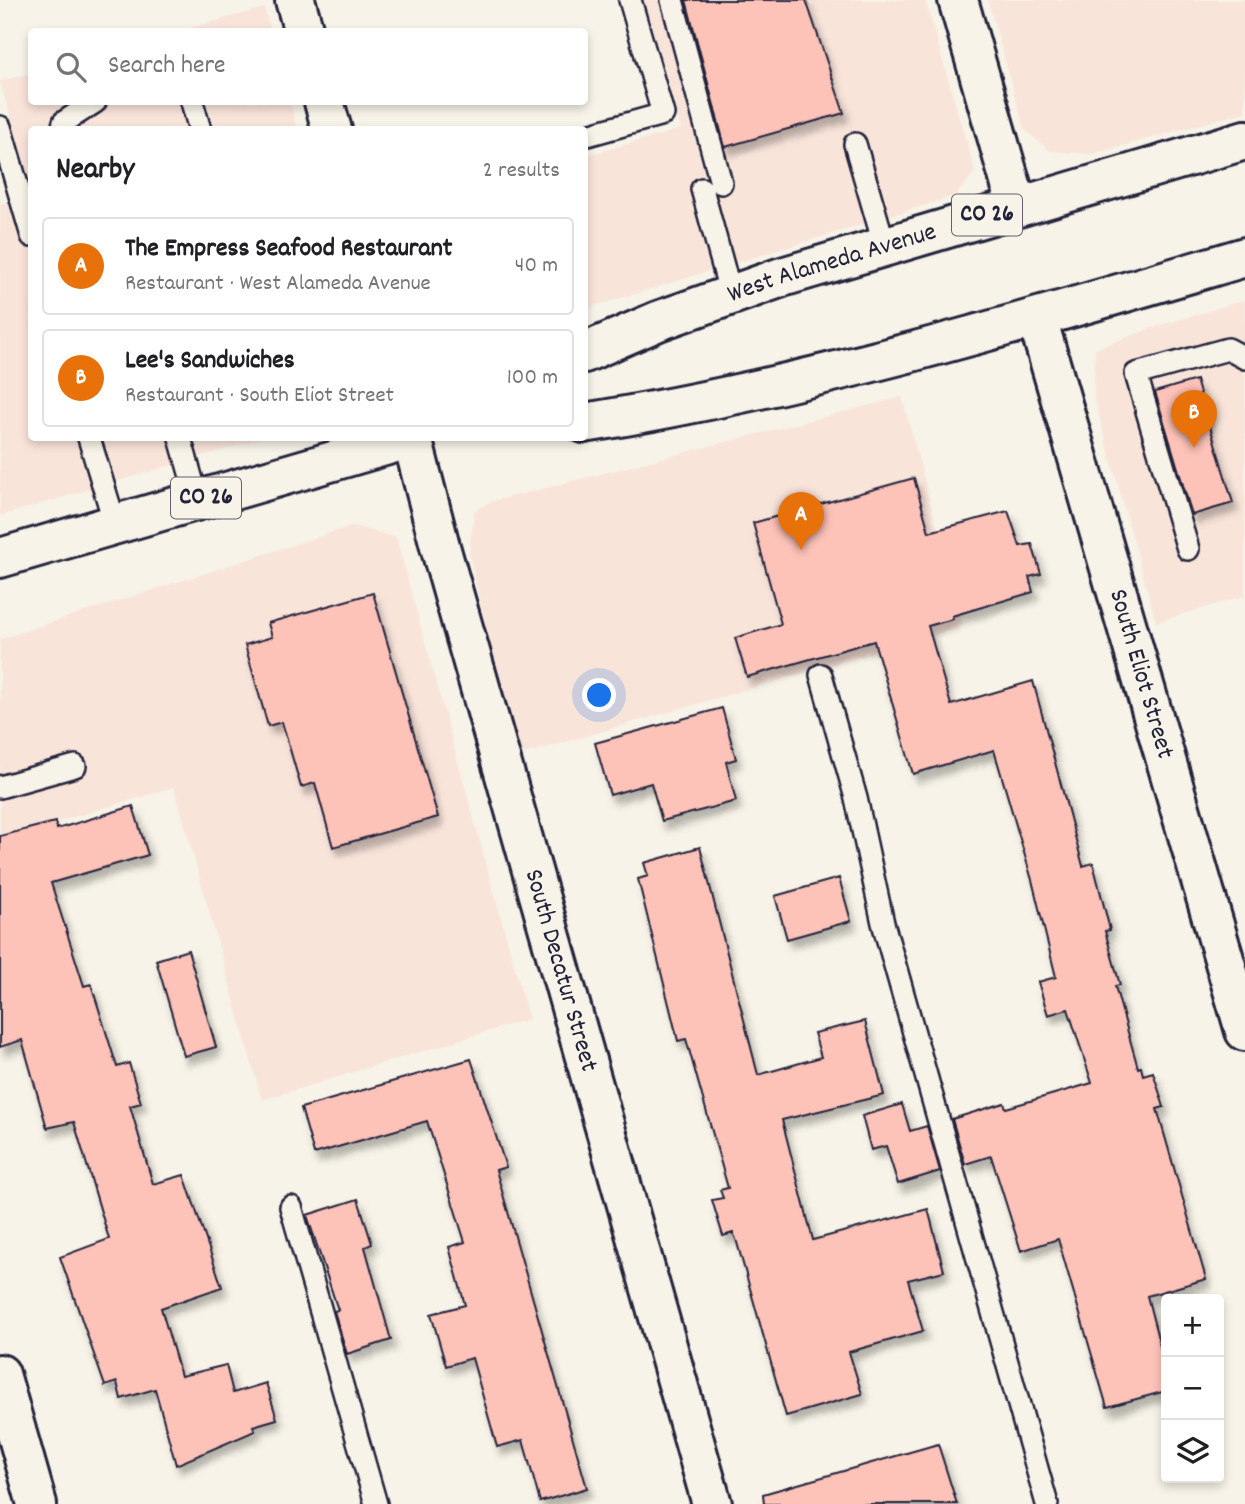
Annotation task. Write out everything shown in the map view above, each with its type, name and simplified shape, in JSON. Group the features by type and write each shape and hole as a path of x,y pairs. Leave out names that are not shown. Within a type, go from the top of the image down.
{"street":[{"path":"958,0 1017,206"},
{"path":"325,105 331,126"},
{"name":"West Alameda Avenue","path":"588,351 658,321 731,295 1017,206 1245,140"},
{"path":"588,422 696,404 850,369 1245,257"},
{"name":"South Eliot Street","path":"1037,318 1245,1031"},
{"name":"CO 26","path":"0,558 403,441"},
{"name":"South Decatur Street","path":"414,441 440,550 712,1504"},
{"path":"0,1374 37,1504"}],"lane":[{"path":"588,135 663,114 630,0"},
{"path":"672,0 712,186 731,295"},
{"path":"63,126 64,122 90,105"},
{"path":"193,105 199,126"},
{"path":"0,127 28,222"},
{"path":"855,144 885,247"},
{"path":"1188,549 1136,374 1228,349 1245,358"},
{"path":"90,441 115,524"},
{"path":"181,441 198,500"},
{"path":"821,675 856,798 883,923 1047,1504"},
{"path":"0,787 75,766"},
{"path":"291,1207 376,1504"}],"shaded area":[{"path":"643,0 925,0 975,172 955,196 588,308 588,155 681,129"},
{"path":"988,0 1245,0 1245,112 1093,154 1050,151 1024,129"},
{"path":"264,8 270,28 190,28"},
{"path":"28,74 28,105 291,105 296,126 28,126 28,178 0,81"},
{"path":"28,197 28,441 253,441 0,516 0,204"},
{"path":"1245,300 1245,596 1156,622 1094,398 1095,349 1158,326"},
{"path":"902,397 963,627 517,756 469,554 474,511 490,502"},
{"path":"352,526 396,537 529,1019 262,1100 174,787 0,839 0,639"}],"building":[{"path":"686,0 806,0 844,113 725,147"},
{"path":"1196,380 1233,503 1192,515 1155,392"},
{"path":"914,478 929,532 1008,511 1020,546 1032,544 1041,574 1029,577 1033,592 952,616 953,619 928,626 951,705 1033,681 1083,866 1093,863 1110,930 1105,931 1120,985 1115,986 1138,1068 1141,1067 1143,1075 1153,1072 1164,1107 1157,1109 1206,1279 1147,1296 1161,1350 1161,1392 1107,1407 1058,1239 1021,1251 991,1156 965,1164 952,1119 1004,1103 1006,1108 1092,1083 1068,1009 1048,1015 1038,982 1056,977 1032,880 994,750 913,774 874,641 747,677 735,638 781,624 753,523"},
{"path":"373,593 438,817 333,847 315,783 301,787 282,722 268,726 245,645 272,637 268,623"},
{"path":"722,708 736,759 726,762 736,801 662,821 651,783 610,795 595,743"},
{"path":"133,806 148,855 51,883 84,986 91,984 117,1067 129,1063 141,1103 130,1106 153,1184 184,1175 222,1287 161,1308 181,1376 226,1365 233,1393 266,1383 277,1419 253,1426 255,1431 176,1465 155,1389 121,1399 117,1382 105,1386 60,1257 109,1239 74,1122 47,1128 22,1040 0,1047 0,836 55,822 57,829"},
{"path":"700,847 758,1075 821,1057 814,1033 865,1021 884,1095 782,1120 813,1240 928,1209 944,1271 908,1280 923,1331 849,1352 862,1394 786,1416 736,1239 733,1233 723,1236 712,1200 723,1198 720,1190 728,1188 686,1039 678,1041 638,879 648,876 644,863"},
{"path":"839,878 851,921 787,939 775,896"},
{"path":"188,950 216,1047 184,1056 156,960"},
{"path":"471,1059 506,1167 496,1170 587,1488 540,1502 523,1440 497,1447 472,1358 446,1366 431,1314 465,1305 449,1247 465,1242 427,1121 314,1154 301,1108"},
{"path":"902,1104 910,1131 927,1126 940,1171 898,1184 886,1146 871,1150 862,1116"},
{"path":"358,1199 372,1244 365,1247 391,1340 347,1354 334,1311 338,1310 307,1215"},
{"path":"938,1444 957,1504 764,1504 763,1494"}],"place":[{"name":"Lee's Sandwiches","path":"1194,448"},
{"name":"The Empress Seafood Restaurant","path":"801,550"}]}
